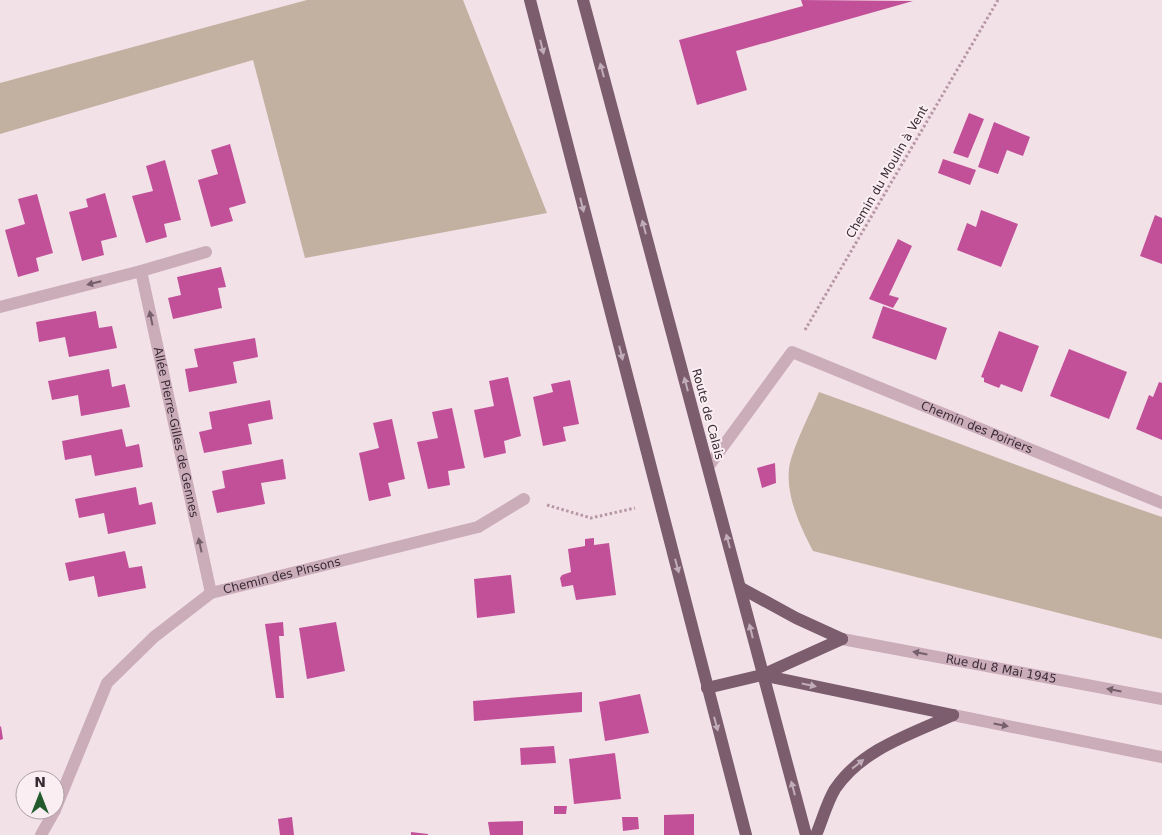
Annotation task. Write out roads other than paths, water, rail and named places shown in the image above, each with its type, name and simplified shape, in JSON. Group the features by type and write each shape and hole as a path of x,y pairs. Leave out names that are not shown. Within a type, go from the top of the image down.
{"main road":[{"path":"530,0 690,611 707,688 746,835"},
{"name":"Route de Calais","path":"583,0 806,835"},
{"path":"741,588 796,618 842,639"},
{"path":"707,688 762,675 842,639"},
{"path":"762,675 953,715"},
{"path":"816,835 835,790 853,767 882,747 953,715"}],"street":[{"path":"0,307 141,271 206,252"},
{"name":"Allée Pierre-Gilles de Gennes","path":"141,271 211,593"},
{"name":"Chemin des Poiriers","path":"708,466 792,352 1162,503"},
{"name":"Chemin des Pinsons","path":"65,786 108,683 154,637 211,593 478,527 524,499"},
{"name":"Rue du 8 Mai 1945","path":"842,639 1162,699"},
{"path":"953,715 1162,757"},
{"name":"Chemin des Pinsons","path":"41,835 49,820"}]}
